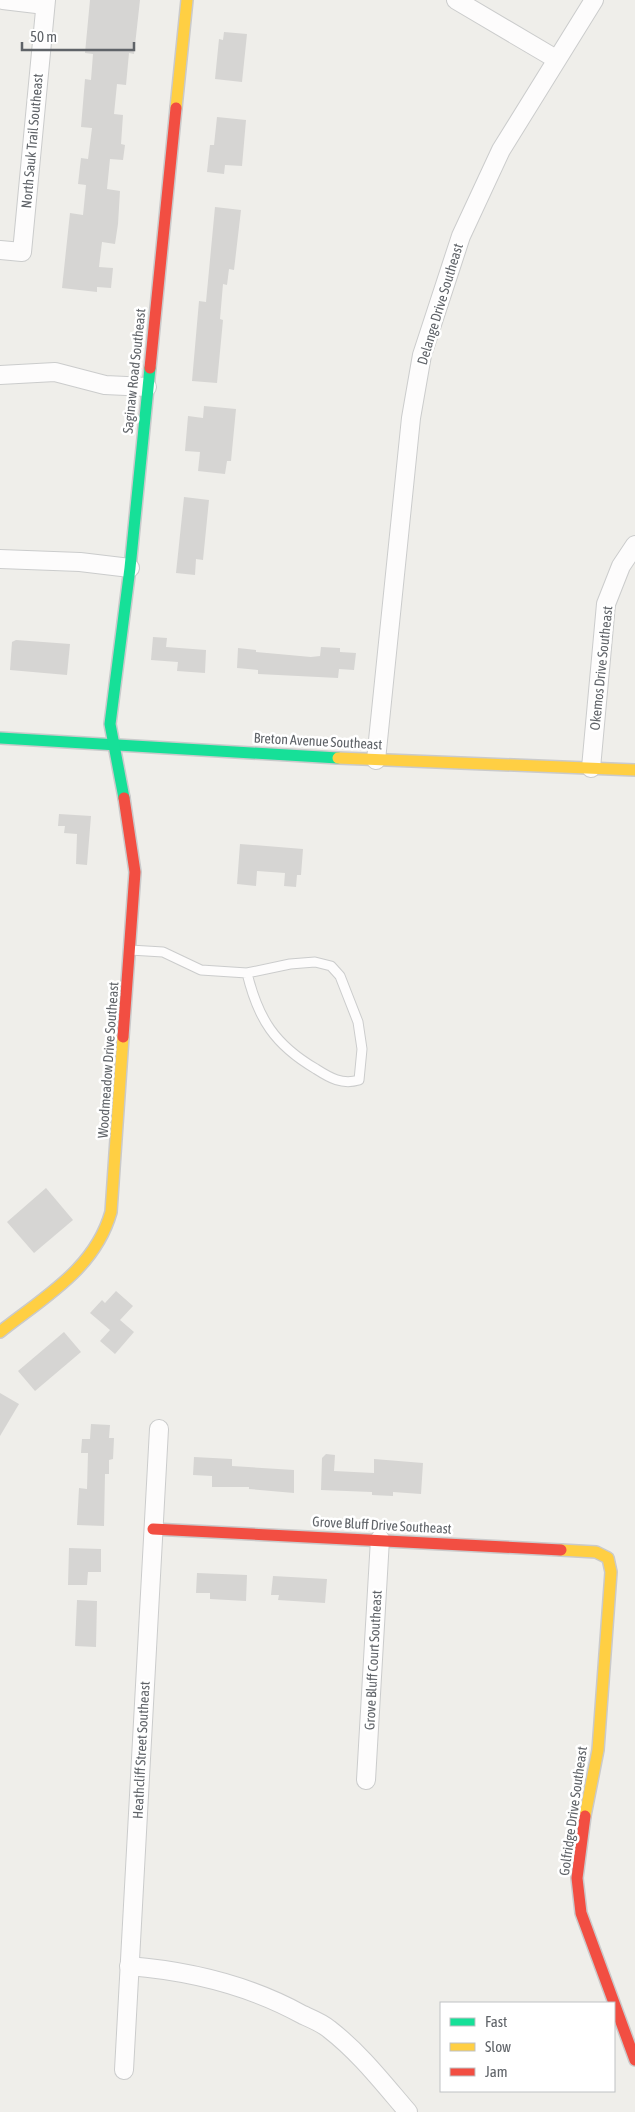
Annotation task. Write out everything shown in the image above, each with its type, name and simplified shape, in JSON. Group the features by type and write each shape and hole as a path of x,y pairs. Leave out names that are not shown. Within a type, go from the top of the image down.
{"street":[{"path":"3,0 46,2"},
{"name":"Saginaw Road Southeast","path":"113,745 110,724 130,568 187,0"},
{"path":"456,0 556,59"},
{"name":"Delange Drive Southeast","path":"376,760 411,418 422,355 461,236 501,150 594,0"},
{"name":"North Sauk Trail Southeast","path":"0,250 22,252 46,2"},
{"path":"0,375 55,372 105,385 147,387"},
{"name":"Okemos Drive Southeast","path":"591,768 606,604 621,566 635,545"},
{"path":"0,559 80,562 130,568"},
{"name":"Breton Avenue Southeast","path":"0,738 376,760 635,770"},
{"name":"Woodmeadow Drive Southeast","path":"0,1332 81,1264 94,1250 105,1231 111,1212 115,1180 135,872 133,850 113,745"},
{"name":"Heathcliff Street Southeast","path":"124,2070 159,1429"},
{"name":"Grove Bluff Drive Southeast","path":"153,1529 596,1552 608,1558"},
{"name":"Grove Bluff Court Southeast","path":"366,1780 380,1540"},
{"name":"Golfridge Drive Southeast","path":"608,1558 611,1572 598,1750 582,1833 577,1878 581,1913 614,2002"},
{"path":"129,1966 188,1974 232,1984 285,2005 328,2029 367,2064 408,2112"},
{"name":"Golfridge Drive Southeast","path":"615,2006 635,2060"}],"lane":[{"path":"130,950 163,952 201,970 247,973 290,964 315,962 335,969 358,1022 362,1049 359,1080 347,1082 331,1078 298,1059 281,1044 266,1025 254,1002 247,973"}],"building":[{"path":"90,0 140,0 134,54 129,53 126,85 117,84 114,114 123,115 121,144 125,145 123,160 110,159 107,189 120,191 118,224 115,244 102,242 99,267 113,268 111,288 97,287 97,292 62,288 70,213 83,215 86,185 78,184 81,158 88,159 92,128 81,127 85,79 91,80 93,54 85,53"},
{"path":"224,32 247,34 242,82 215,79 219,39 223,40"},
{"path":"217,117 246,120 242,166 225,165 224,174 207,172 210,145 214,145"},
{"path":"215,207 241,210 234,270 229,269 227,285 223,284 220,319 223,320 217,383 192,381 199,301 206,302"},
{"path":"204,406 236,409 231,461 227,461 225,474 198,471 200,452 185,451 188,416 203,418"},
{"path":"184,497 209,500 203,560 196,559 195,575 176,573"},
{"path":"153,637 167,638 166,647 206,650 205,673 177,671 178,662 151,660"},
{"path":"16,640 70,644 67,675 10,670 12,642"},
{"path":"321,647 340,648 340,652 356,653 354,670 339,669 338,678 258,674 258,670 237,668 238,648 256,650 256,652 311,657 320,656"},
{"path":"59,814 91,816 87,865 76,864 77,834 64,833 65,826 58,826"},
{"path":"240,844 303,849 301,875 297,875 296,887 284,886 285,873 257,871 256,886 237,884"},
{"path":"46,1188 73,1220 34,1253 7,1222"},
{"path":"116,1291 133,1306 120,1320 134,1332 115,1354 100,1341 110,1330 90,1313 102,1300 105,1303"},
{"path":"64,1332 81,1352 35,1391 18,1371"},
{"path":"0,1393 19,1404 0,1436"},
{"path":"91,1424 110,1425 109,1438 114,1438 113,1459 109,1460 109,1474 105,1474 104,1526 77,1525 79,1488 87,1489 88,1453 81,1453 82,1439 90,1439"},
{"path":"326,1454 335,1455 334,1471 374,1473 374,1459 423,1463 421,1494 393,1492 393,1496 372,1495 372,1492 321,1490 322,1458"},
{"path":"194,1457 232,1459 232,1466 294,1470 294,1493 249,1489 249,1487 212,1487 212,1476 193,1475"},
{"path":"69,1548 101,1549 101,1572 88,1572 87,1585 68,1585"},
{"path":"197,1573 247,1575 246,1601 210,1599 210,1593 196,1593"},
{"path":"273,1576 327,1579 325,1603 278,1600 279,1595 271,1595"},
{"path":"77,1600 97,1601 96,1647 75,1646"}],"traffic: fast":[{"path":"124,798 110,724 130,568 150,368"},
{"path":"0,738 338,758"}],"traffic: slow":[{"path":"176,108 187,0"},
{"path":"338,758 635,770"},
{"path":"0,1332 66,1280 93,1250 103,1232 111,1212 123,1037"},
{"path":"561,1550 596,1552 608,1558 611,1572 598,1750 585,1816"}],"traffic: jam":[{"path":"150,368 176,108"},
{"path":"123,1037 135,872 124,798"},
{"path":"153,1529 561,1550"},
{"path":"585,1816 577,1878 581,1913 614,2002"},
{"path":"615,2006 635,2060"}]}
